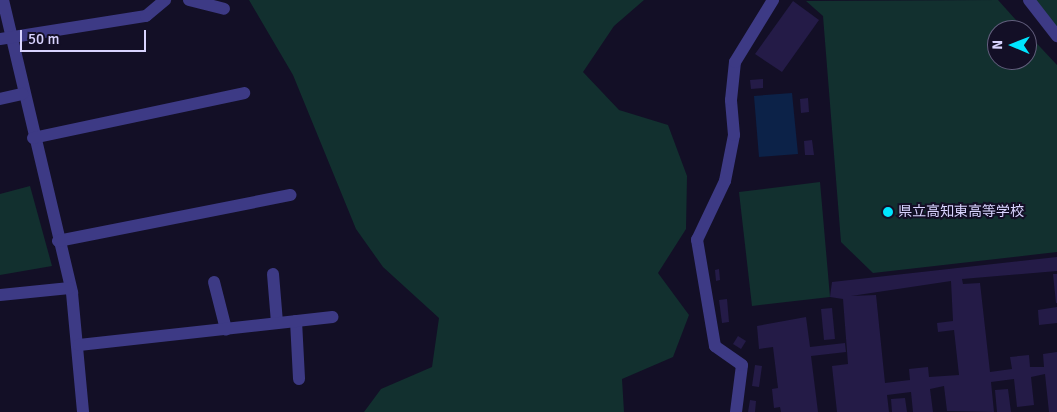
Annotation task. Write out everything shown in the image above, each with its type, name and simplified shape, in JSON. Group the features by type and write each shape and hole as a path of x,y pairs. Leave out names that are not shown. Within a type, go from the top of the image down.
{"street":[{"path":"3,0 4,38 22,94 70,288 79,345 83,412"},
{"path":"4,38 146,16 165,0"},
{"path":"189,0 224,9"},
{"path":"736,412 742,365 715,346 697,240 725,181 734,135 731,100 736,62 774,0"},
{"path":"1029,0 1057,36"},
{"path":"33,138 244,93"},
{"path":"0,99 22,94"},
{"path":"58,240 290,194"},
{"path":"273,274 276,323"},
{"path":"214,282 226,329"},
{"path":"0,295 70,288"},
{"path":"79,345 332,317"},
{"path":"296,321 299,379"}],"green space":[{"path":"249,0 644,0 614,26 583,72 619,110 668,125 687,176 686,229 658,273 689,315 673,357 622,379 624,412 364,412 381,389 432,367 439,318 383,267 356,229 293,75"},
{"path":"998,0 1016,20 987,20 987,70 1037,70 1037,44 1057,65 1057,252 873,273 841,242 823,16 806,1"},
{"path":"1035,0 1057,0 1057,28"},
{"path":"820,182 830,297 752,306 739,192"},
{"path":"30,186 52,266 0,275 0,194"}],"water":[{"path":"792,93 798,154 759,157 754,96"}],"building":[{"path":"793,1 819,20 782,72 755,54"},
{"path":"763,79 763,88 751,89 750,80"},
{"path":"808,98 809,112 801,113 800,99"},
{"path":"812,140 814,155 805,155 804,141"},
{"path":"1057,257 1057,271 962,279 963,284 980,283 990,372 1012,369 1010,357 1029,355 1030,367 1044,367 1043,354 1057,352 1057,412 1049,412 1045,374 1031,377 1034,405 1017,407 1014,379 991,382 994,412 947,411 944,386 930,389 933,412 913,412 911,392 887,395 889,412 837,412 832,366 848,364 843,299 830,297 832,282","holes":["951,281 953,321 937,323 938,332 954,330 959,375 929,377 928,367 909,369 910,380 885,383 876,295 851,296"]},
{"path":"719,269 720,280 716,281 715,270"},
{"path":"1053,274 1057,274 1057,303 1056,303"},
{"path":"727,299 729,322 722,323 719,300"},
{"path":"1057,307 1057,323 1039,325 1038,310"},
{"path":"832,308 835,339 824,340 821,309"},
{"path":"806,317 810,347 845,343 846,352 811,356 818,412 781,412 780,407 774,408 772,389 778,388 773,347 759,349 757,326"},
{"path":"738,336 746,341 741,349 733,344"},
{"path":"755,365 762,366 759,387 752,386"},
{"path":"1008,389 1011,412 997,412 995,390"},
{"path":"905,398 907,412 892,412 891,399"},
{"path":"750,400 756,401 755,412 748,412"}],"place":[{"name":"県立高知東高等学校","path":"888,212"}]}
